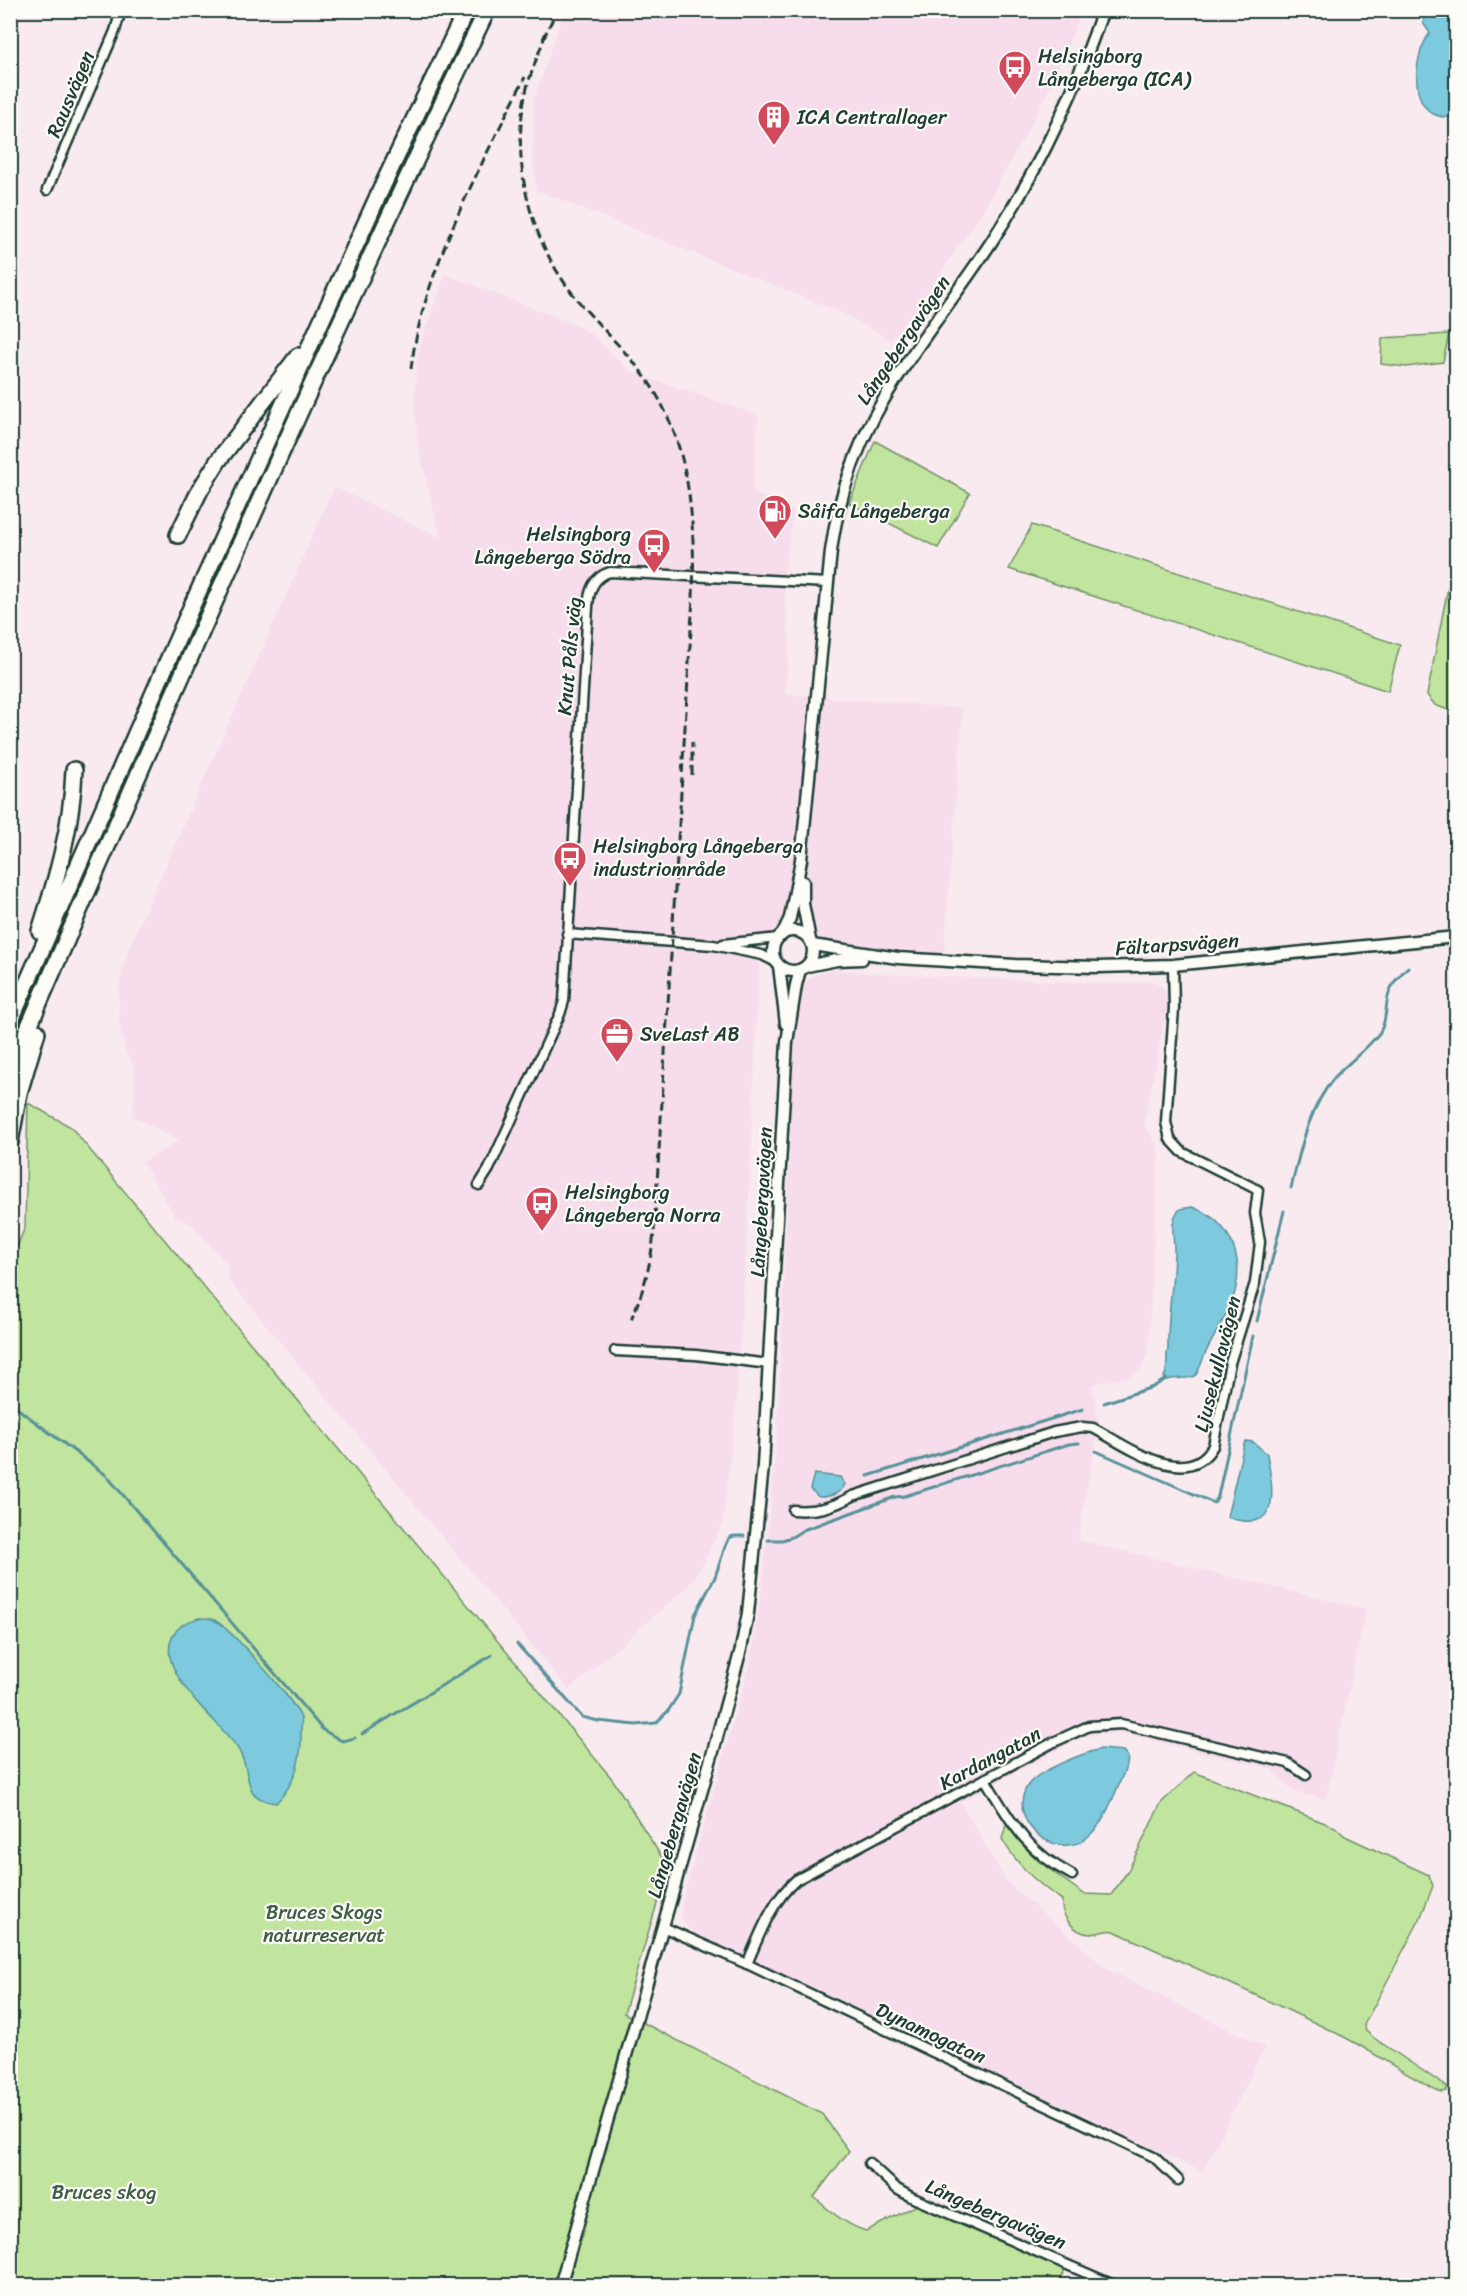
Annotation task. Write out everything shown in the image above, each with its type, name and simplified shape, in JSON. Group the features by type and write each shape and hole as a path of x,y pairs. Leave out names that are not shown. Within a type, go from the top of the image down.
{"highway":[{"path":"11,1020 190,610 466,10"},
{"path":"10,1070 313,383 488,10"},
{"path":"178,535 200,490 218,461 316,332"},
{"path":"11,1020 59,869 70,820 74,770"},
{"path":"10,1142 26,1064 72,927"}],"street":[{"name":"Rausvägen","path":"47,190 115,31 121,10"},
{"name":"Långebergavägen","path":"780,937 790,918 801,861 828,583 841,495 864,435 891,384 987,249 1029,181 1065,109 1103,10"},
{"name":"Knut Påls väg","path":"479,1185 489,1169 564,1001 588,600 594,582 603,574 612,572 828,583"},
{"name":"Långebergavägen","path":"801,861 803,904 811,943"},
{"path":"567,934 713,945 762,955 787,970 804,968 812,958 811,943 797,932 780,937 713,945"},
{"path":"778,964 773,947 780,937"},
{"name":"Fältarpsvägen","path":"804,968 837,960 898,958 1061,967 1173,964 1456,937"},
{"name":"Fältarpsvägen","path":"811,943 898,958"},
{"name":"Långebergavägen","path":"778,964 787,1042"},
{"name":"Ljusekullavägen","path":"793,1510 811,1512 835,1506 853,1496 1054,1432 1083,1427 1093,1428 1150,1458 1170,1465 1189,1465 1208,1455 1213,1446 1230,1363 1255,1283 1260,1242 1255,1213 1258,1190 1182,1152 1173,1144 1169,1135 1166,1115 1174,1008 1173,964"},
{"name":"Långebergavägen","path":"560,2286 743,1640 754,1566 769,1364 787,1042 796,985 804,968"},
{"path":"615,1351 696,1355 769,1364"},
{"name":"Kardangatan","path":"747,1964 774,1905 796,1880 1089,1726 1114,1724 1287,1763 1305,1775"},
{"path":"985,1779 1015,1829 1038,1854 1072,1875"},
{"name":"Dynamogatan","path":"663,1927 747,1964 1154,2157 1178,2180"},
{"name":"Långebergavägen","path":"869,2163 897,2189 911,2197 1116,2286"}],"shaded area":[{"path":"564,10 1082,11 1053,81 983,211 918,306 891,340 840,312 536,190 532,156 534,99"},
{"path":"445,274 572,323 590,333 629,371 758,415 753,487 760,496 794,511 783,581 790,642 785,694 963,708 944,954 823,941 804,925 797,923 792,923 767,935 760,947 748,1222 736,1406 723,1523 704,1562 688,1587 569,1690 228,1279 226,1263 192,1225 175,1216 142,1162 179,1141 132,1116 135,1090 133,1065 125,1050 119,1025 119,986 127,952 334,487 440,537 419,451 414,405 417,361 422,338"},
{"path":"833,970 1121,984 1154,981 1167,991 1168,1004 1144,1124 1159,1148 1148,1353 1141,1369 1128,1377 1092,1384 1099,1423 1078,1540 1366,1609 1326,1799 1294,1792 1271,1769 1121,1733 1095,1734 1072,1742 961,1802 1006,1881 1107,1969 1265,2047 1203,2172 688,1929 681,1920 682,1902 750,1662 762,1588 777,1438 795,1021 803,984 817,973"}],"green space":[{"path":"1449,334 1443,362 1406,367 1381,364 1382,338"},
{"path":"875,441 970,493 938,548 849,503"},
{"path":"1032,525 1400,645 1388,691 1009,569"},
{"path":"1456,555 1456,713 1435,705 1427,695"},
{"name":"Bruces Skogs naturreservat","path":"28,1103 71,1127 613,1780 668,1867 624,2013 822,2114 849,2151 814,2197 845,2221 866,2231 917,2205 1065,2269 1057,2285 11,2285 10,1264 25,1227"},
{"path":"1194,1772 1335,1827 1345,1836 1429,1875 1433,1886 1420,1919 1364,2025 1366,2031 1374,2038 1447,2087 1446,2091 1441,2092 1428,2086 1314,2022 1114,1931 1090,1934 1078,1930 1065,1917 1062,1900 1028,1873 1002,1839 1006,1825 1038,1861 1084,1894 1111,1895 1128,1871 1161,1803"}],"water":[{"path":"1420,11 1456,11 1456,116 1440,116 1429,111 1421,101 1417,88 1417,73 1423,44 1430,33 1423,23 1424,16"},
{"path":"1192,1207 1218,1223 1227,1234 1237,1260 1236,1289 1196,1375 1190,1378 1168,1380 1164,1377 1167,1367 1174,1261 1173,1223 1180,1209"},
{"path":"1246,1441 1253,1442 1267,1454 1272,1494 1266,1515 1258,1520 1245,1521 1227,1517"},
{"path":"814,1474 840,1477 845,1484 834,1494 819,1497 810,1489"},
{"path":"199,1618 212,1619 232,1634 275,1681 301,1718 299,1760 293,1779 276,1803 264,1801 252,1791 243,1758 238,1749 187,1690 176,1673 170,1656 171,1640 182,1625"},
{"path":"1101,1749 1123,1751 1128,1757 1112,1801 1097,1828 1078,1843 1064,1845 1051,1842 1038,1835 1029,1825 1023,1812 1023,1799 1028,1785 1033,1779 1051,1768"}],"waterway":[{"path":"1291,1188 1306,1130 1318,1103 1334,1078 1380,1032 1384,1024 1391,988 1408,967"},
{"path":"1257,1321 1284,1211"},
{"path":"1096,1451 1214,1503 1218,1496 1253,1336"},
{"path":"1104,1403 1153,1387 1166,1379"},
{"path":"10,1403 106,1475 323,1730 342,1741 355,1738"},
{"path":"868,1476 1083,1409"},
{"path":"768,1540 792,1537 803,1530 895,1497 905,1496 1069,1444 1079,1443"},
{"path":"517,1644 582,1717 636,1725 656,1723 668,1711 679,1694 695,1615 715,1577 729,1538 744,1536"},
{"path":"362,1734 492,1655"}],"railway":[{"path":"543,39 557,10"},
{"path":"546,33 528,84 522,112 520,140 527,197 535,224 546,251 576,298 641,372 659,399 679,446 692,521 693,597 654,1232 646,1277 631,1319"},
{"path":"411,369 428,294 441,257 473,182 525,77"},
{"path":"692,742 692,775"}],"place":[{"name":"Helsingborg Långeberga (ICA)","path":"1015,96"},
{"name":"ICA Centrallager","path":"774,146"},
{"name":"Såifa Långeberga","path":"775,540"},
{"name":"Helsingborg Långeberga Södra","path":"654,574"},
{"name":"Helsingborg Långeberga industriområde","path":"570,887"},
{"name":"SveLast AB","path":"617,1063"},
{"name":"Helsingborg Långeberga Norra","path":"542,1232"}],"park label":[{"name":"Bruces skog","path":"104,2192"}]}
